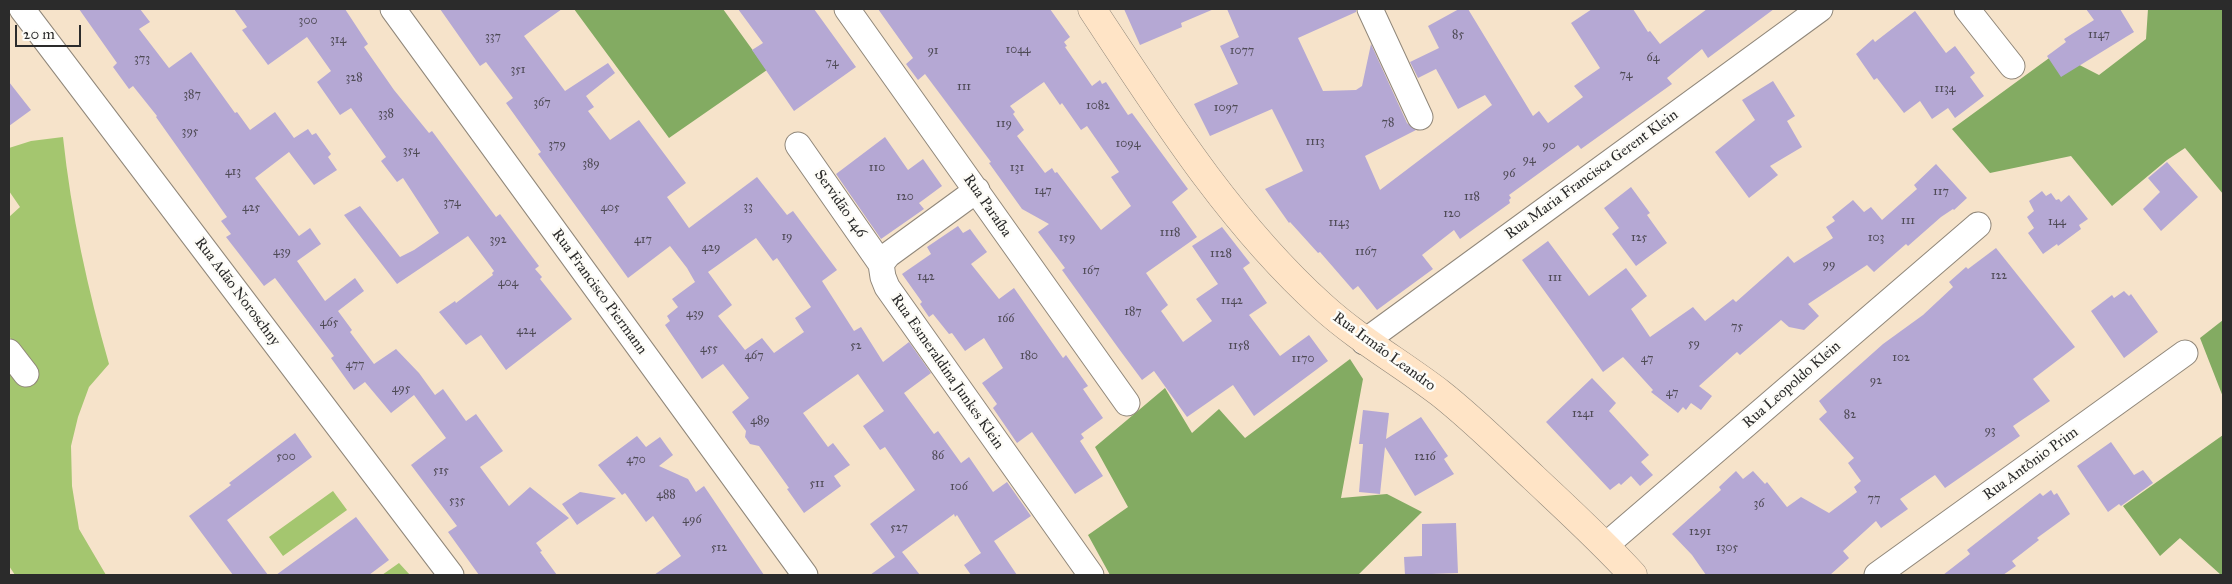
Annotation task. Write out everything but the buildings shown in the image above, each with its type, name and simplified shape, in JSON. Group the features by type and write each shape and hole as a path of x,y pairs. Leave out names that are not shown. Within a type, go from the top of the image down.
{"street":[{"name":"Rua Adão Noroschny","path":"22,9 451,575"},
{"name":"Rua Francisco Piermann","path":"393,9 805,575"},
{"name":"Rua Paraíba","path":"847,9 1127,403"},
{"name":"Rua Irmão Leandro","path":"1092,9 1163,117 1280,266 1364,342 1414,374 1485,432 1606,545 1633,575"},
{"path":"1370,9 1420,117"},
{"name":"Rua Maria Francisca Gerent Klein","path":"1364,342 1820,9"},
{"path":"1967,9 2012,66"},
{"name":"Servidão 146","path":"798,145 881,264"},
{"path":"881,264 900,245 976,190"},
{"name":"Rua Leopoldo Klein","path":"1606,545 1978,225"},
{"name":"Rua Esmeraldina Junkes Klein","path":"881,264 882,277 887,287 1091,575"},
{"path":"9,352 26,374"},
{"name":"Rua Antônio Prim","path":"1878,575 2185,353"}],"green space":[{"path":"574,9 723,9 767,70 669,138"},
{"path":"2148,9 2223,9 2223,194 2185,148 2167,160 2112,206 2071,156 1990,173 1952,129 2056,53 2099,75 2146,39"},
{"path":"63,137 66,166 81,252 109,364 89,387 78,417 71,446 72,486 79,529 106,575 15,575 9,566 9,353 15,348 9,335 9,217 20,207 9,191 9,148 31,141"},
{"path":"2223,320 2223,397 2200,338"},
{"path":"1350,359 1363,379 1341,498 1387,494 1422,512 1358,575 1110,575 1088,535 1128,507 1095,447 1165,388 1192,433 1219,409 1245,438"},
{"path":"2223,435 2223,575 2221,575 2180,538 2160,556 2123,506"},
{"path":"333,491 347,510 283,556 269,537"},
{"path":"399,563 410,575 382,575"}]}
